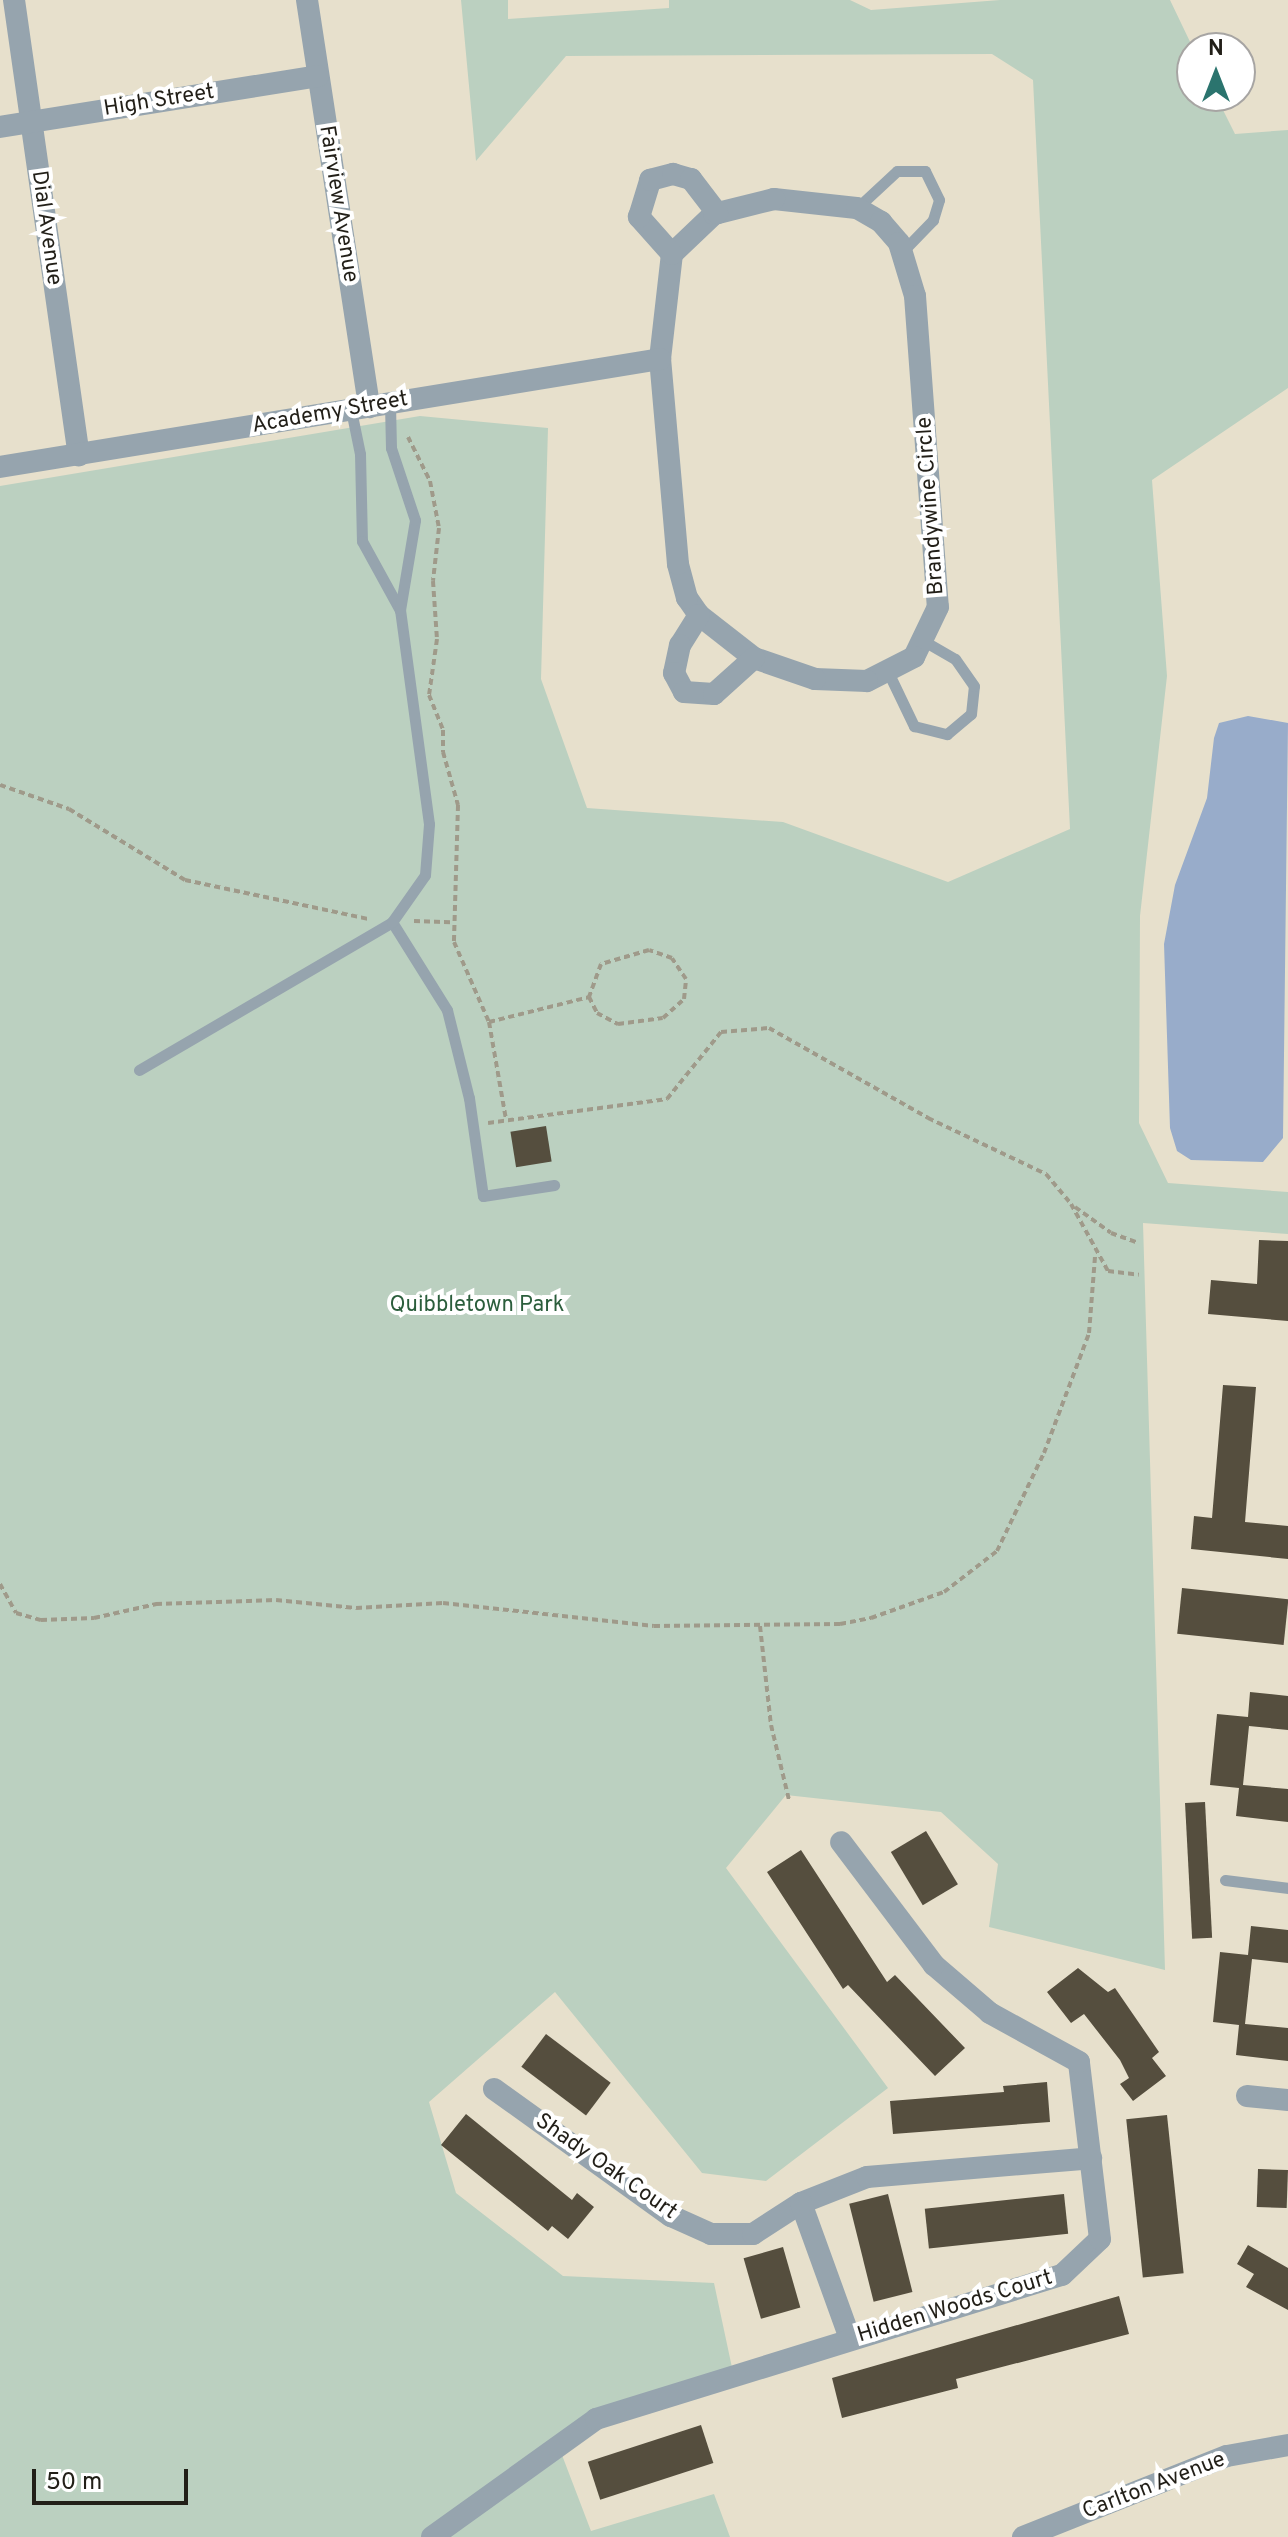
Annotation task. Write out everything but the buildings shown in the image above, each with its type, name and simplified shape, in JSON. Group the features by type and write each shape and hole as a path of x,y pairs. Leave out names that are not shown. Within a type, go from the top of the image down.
{"street":[{"name":"Dial Avenue","path":"14,0 79,455"},
{"name":"Fairview Avenue","path":"307,0 370,407"},
{"name":"High Street","path":"0,127 318,76"},
{"path":"672,254 639,217 650,180 673,174 691,179 717,213"},
{"path":"857,208 774,199 717,213 672,254 660,359 678,564 687,598 699,615 754,658 844,683 889,674"},
{"name":"Brandywine Circle","path":"857,208 881,222 902,252 915,296 938,607 925,642 889,674"},
{"name":"Academy Street","path":"0,467 660,359"},
{"path":"699,615 680,645 674,673 684,692 714,694 754,658"},
{"name":"Hidden Woods Court","path":"432,2537 596,2419 1062,2275 1083,2260 1100,2239 1079,2062 990,2013 934,1965 841,1842"},
{"name":"Shady Oak Court","path":"494,2089 671,2216 711,2234 753,2234 801,2203 867,2177 1091,2158"},
{"path":"1247,2096 1288,2100"},
{"path":"801,2203 850,2338"},
{"name":"Carlton Avenue","path":"1023,2537 1227,2456 1284,2450"}],"lane":[{"path":"857,208 897,171 925,171 939,200 933,220 902,252"},
{"path":"370,407 360,454 362,541 400,610"},
{"path":"139,1070 392,922 414,897 431,853 400,610 415,520 391,448 370,407"},
{"path":"889,674 914,726 947,734 971,714 974,686 955,659 925,642"},
{"path":"392,922 447,1010 473,1125 483,1196 554,1185"},
{"path":"1225,1880 1288,1888"}],"path":[{"path":"370,407 430,481 439,528 433,581 437,639 429,695 443,730 443,752 458,805 454,837 460,877 452,922 454,942 489,1022 506,1120"},
{"path":"0,785 69,809 185,880 370,919"},
{"path":"414,921 452,922"},
{"path":"649,950 672,958 686,979 684,999 663,1018 610,1022 589,997 601,964 649,950"},
{"path":"489,1022 589,997"},
{"path":"473,1125 667,1099 721,1032 769,1028 980,1145 1028,1162 1071,1204 1111,1233 1138,1243"},
{"path":"1071,1204 1095,1256 1108,1271 1139,1275"},
{"path":"0,1584 16,1613 41,1620 94,1618 156,1604 276,1600 356,1608 443,1603 654,1626 760,1626 871,1618 944,1592 997,1551 1044,1453 1089,1333 1095,1256"},
{"path":"760,1626 771,1725 789,1800"}],"green space":[{"name":"Quibbletown Park","path":"461,0 508,0 508,19 669,8 669,0 850,0 871,10 1000,0 1170,0 1185,32 1176,32 1176,112 1224,112 1235,134 1288,130 1288,388 1152,480 1167,676 1140,916 1139,1123 1168,1183 1288,1192 1288,1234 1143,1223 1165,1970 989,1927 998,1864 941,1812 786,1795 726,1868 888,2088 766,2181 702,2173 555,1992 429,2102 456,2193 563,2276 714,2283 734,2377 557,2442 591,2531 714,2494 730,2537 0,2537 0,486 420,416 548,428 541,679 587,808 783,822 948,882 1070,829 1033,80 992,54 566,56 476,161"}],"water":[{"path":"1248,716 1288,723 1283,1138 1263,1162 1191,1160 1177,1151 1170,1128 1164,944 1175,885 1207,798 1214,738 1219,723"}]}
